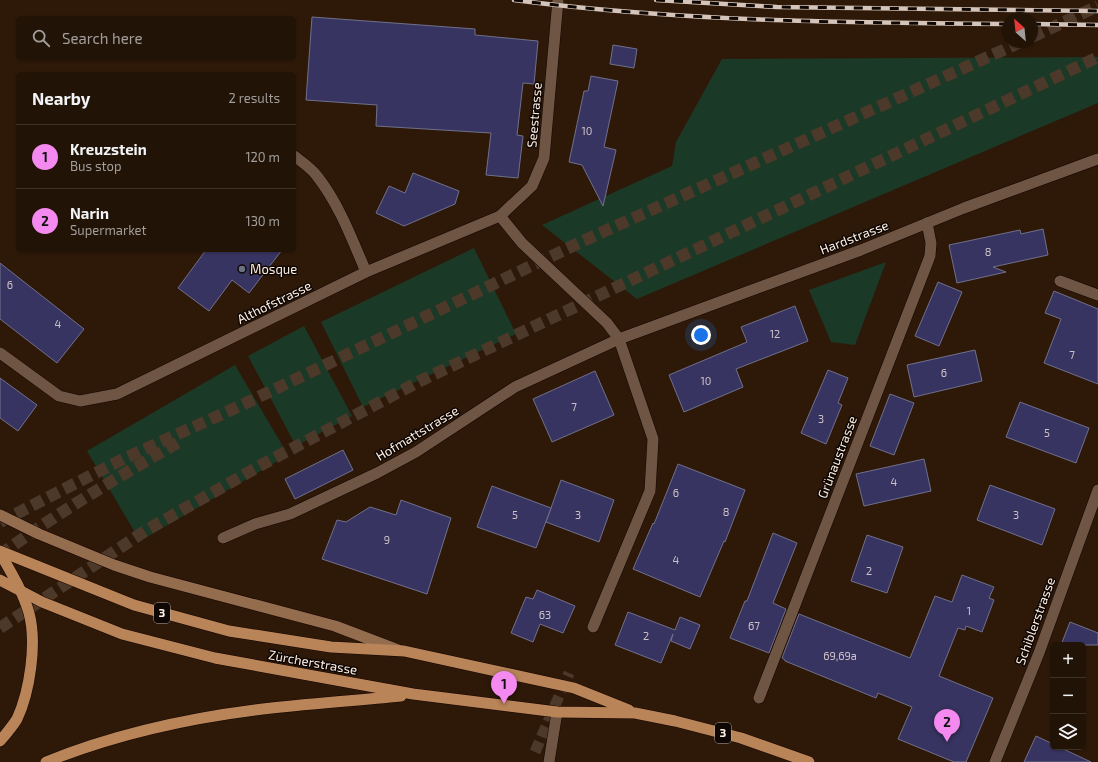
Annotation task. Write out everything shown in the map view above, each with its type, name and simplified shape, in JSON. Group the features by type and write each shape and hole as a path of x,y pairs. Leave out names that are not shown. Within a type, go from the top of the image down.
{"main road":[{"name":"Zürcherstrasse","path":"0,515 39,534 121,567 157,579 335,626 404,652"},
{"name":"Zürcherstrasse","path":"0,552 134,605 229,631 331,647 404,652 574,688 635,713"},
{"name":"3","path":"0,552 20,592 31,620 32,642 30,669 24,698 17,718 0,741"},
{"name":"Zürcherstrasse","path":"0,580 20,592 116,631 171,648 215,658 413,694 557,712 635,713 675,721 741,738 809,762"},
{"name":"3","path":"46,762 108,740 146,730 255,710 413,694"}],"street":[{"name":"Seestrasse","path":"500,216 532,186 544,158 558,0"},
{"path":"296,158 316,175 328,192 352,239 366,272"},
{"name":"Hardstrasse","path":"619,339 861,250 927,223 1098,159"},
{"name":"Althofstrasse","path":"0,353 59,396 80,401 118,394 366,272 500,216"},
{"path":"500,216 522,243 607,323 619,339 653,439 653,465 650,491 593,627"},
{"name":"Grünaustrasse","path":"758,698 930,256 931,243 927,223"},
{"path":"1060,281 1098,295"},
{"name":"Hofmattstrasse","path":"223,538 255,524 290,514 377,473 428,444 515,386 619,339"},
{"name":"Schiblerstrasse","path":"995,762 1039,653 1096,501 1098,490"},
{"path":"549,762 557,712"}],"green space":[{"path":"1098,57 1098,103 637,299 542,225 672,166 676,142 722,59"},
{"path":"474,248 516,334 363,407 321,322"},
{"path":"886,262 855,345 831,342 809,290"},
{"path":"304,326 352,416 296,446 248,356"},
{"path":"235,365 288,455 140,541 87,451"}],"building":[{"path":"312,17 475,29 475,35 538,41 534,84 523,83 517,135 523,136 518,178 486,175 491,133 376,126 377,105 306,100"},
{"path":"613,45 637,49 634,68 610,64"},
{"path":"591,76 618,81 604,147 616,150 603,206 582,165 569,162 584,91 588,91"},
{"path":"413,173 459,191 455,204 404,226 376,213 389,186 405,193"},
{"path":"1043,229 1048,255 993,267 1006,272 957,283 949,245 1020,230 1021,234"},
{"path":"205,252 280,252 249,293 232,280 209,311 178,288"},
{"path":"0,263 84,329 57,363 0,319"},
{"path":"938,282 962,292 939,346 915,336"},
{"path":"1054,291 1098,309 1098,384 1044,363 1061,319 1045,313"},
{"path":"795,306 808,341 736,369 743,387 684,412 669,375 747,342 741,327"},
{"path":"975,350 982,381 914,397 907,365"},
{"path":"828,370 848,378 838,403 842,405 826,444 801,433"},
{"path":"595,371 614,415 552,442 533,399"},
{"path":"0,378 37,405 18,431 0,418"},
{"path":"890,394 914,403 894,455 870,446"},
{"path":"1020,402 1089,428 1076,463 1006,437"},
{"path":"343,450 353,470 295,499 285,479"},
{"path":"924,459 931,491 864,506 856,474"},
{"path":"678,464 745,490 725,542 724,541 700,597 633,569 653,523 654,524"},
{"path":"561,480 614,500 599,542 546,522"},
{"path":"990,485 1055,509 1042,545 977,520"},
{"path":"492,486 551,508 536,548 477,527"},
{"path":"401,500 451,518 427,594 322,559 337,520 346,522 370,507 396,515"},
{"path":"773,533 797,543 773,603 786,609 769,653 730,638 745,601 747,601"},
{"path":"867,535 903,547 887,593 851,581"},
{"path":"962,575 994,587 989,598 994,600 982,632 966,626 965,630 958,628 939,676 993,698 966,762 954,762 898,739 912,707 878,693 876,698 785,661 782,658 799,614 910,658 935,596 952,602"},
{"path":"537,590 575,606 563,633 540,624 533,642 511,633 526,597 533,599"},
{"path":"628,612 675,630 680,617 700,625 690,649 671,641 673,634 661,663 615,645"},
{"path":"1070,622 1098,633 1098,645 1086,645 1086,642 1062,642"},
{"path":"1036,736 1050,743 1050,750 1065,750 1091,762 1024,762"}],"tunnel":[{"path":"1038,34 1098,6"},
{"path":"0,522 123,459 242,405 583,241 1008,48"},
{"path":"0,628 145,531 263,464 420,381 1098,57"},
{"path":"0,555 88,496 179,442"},
{"path":"535,752 569,673"}],"railway":[{"path":"514,0 575,7 698,17 822,22 1002,24"},
{"path":"656,0 777,7 1098,11"},
{"path":"1038,24 1098,25"}],"place":[{"name":"Mosque","path":"242,269"},
{"name":"Kreuzstein","path":"504,704"},
{"name":"Narin","path":"947,742"}]}
